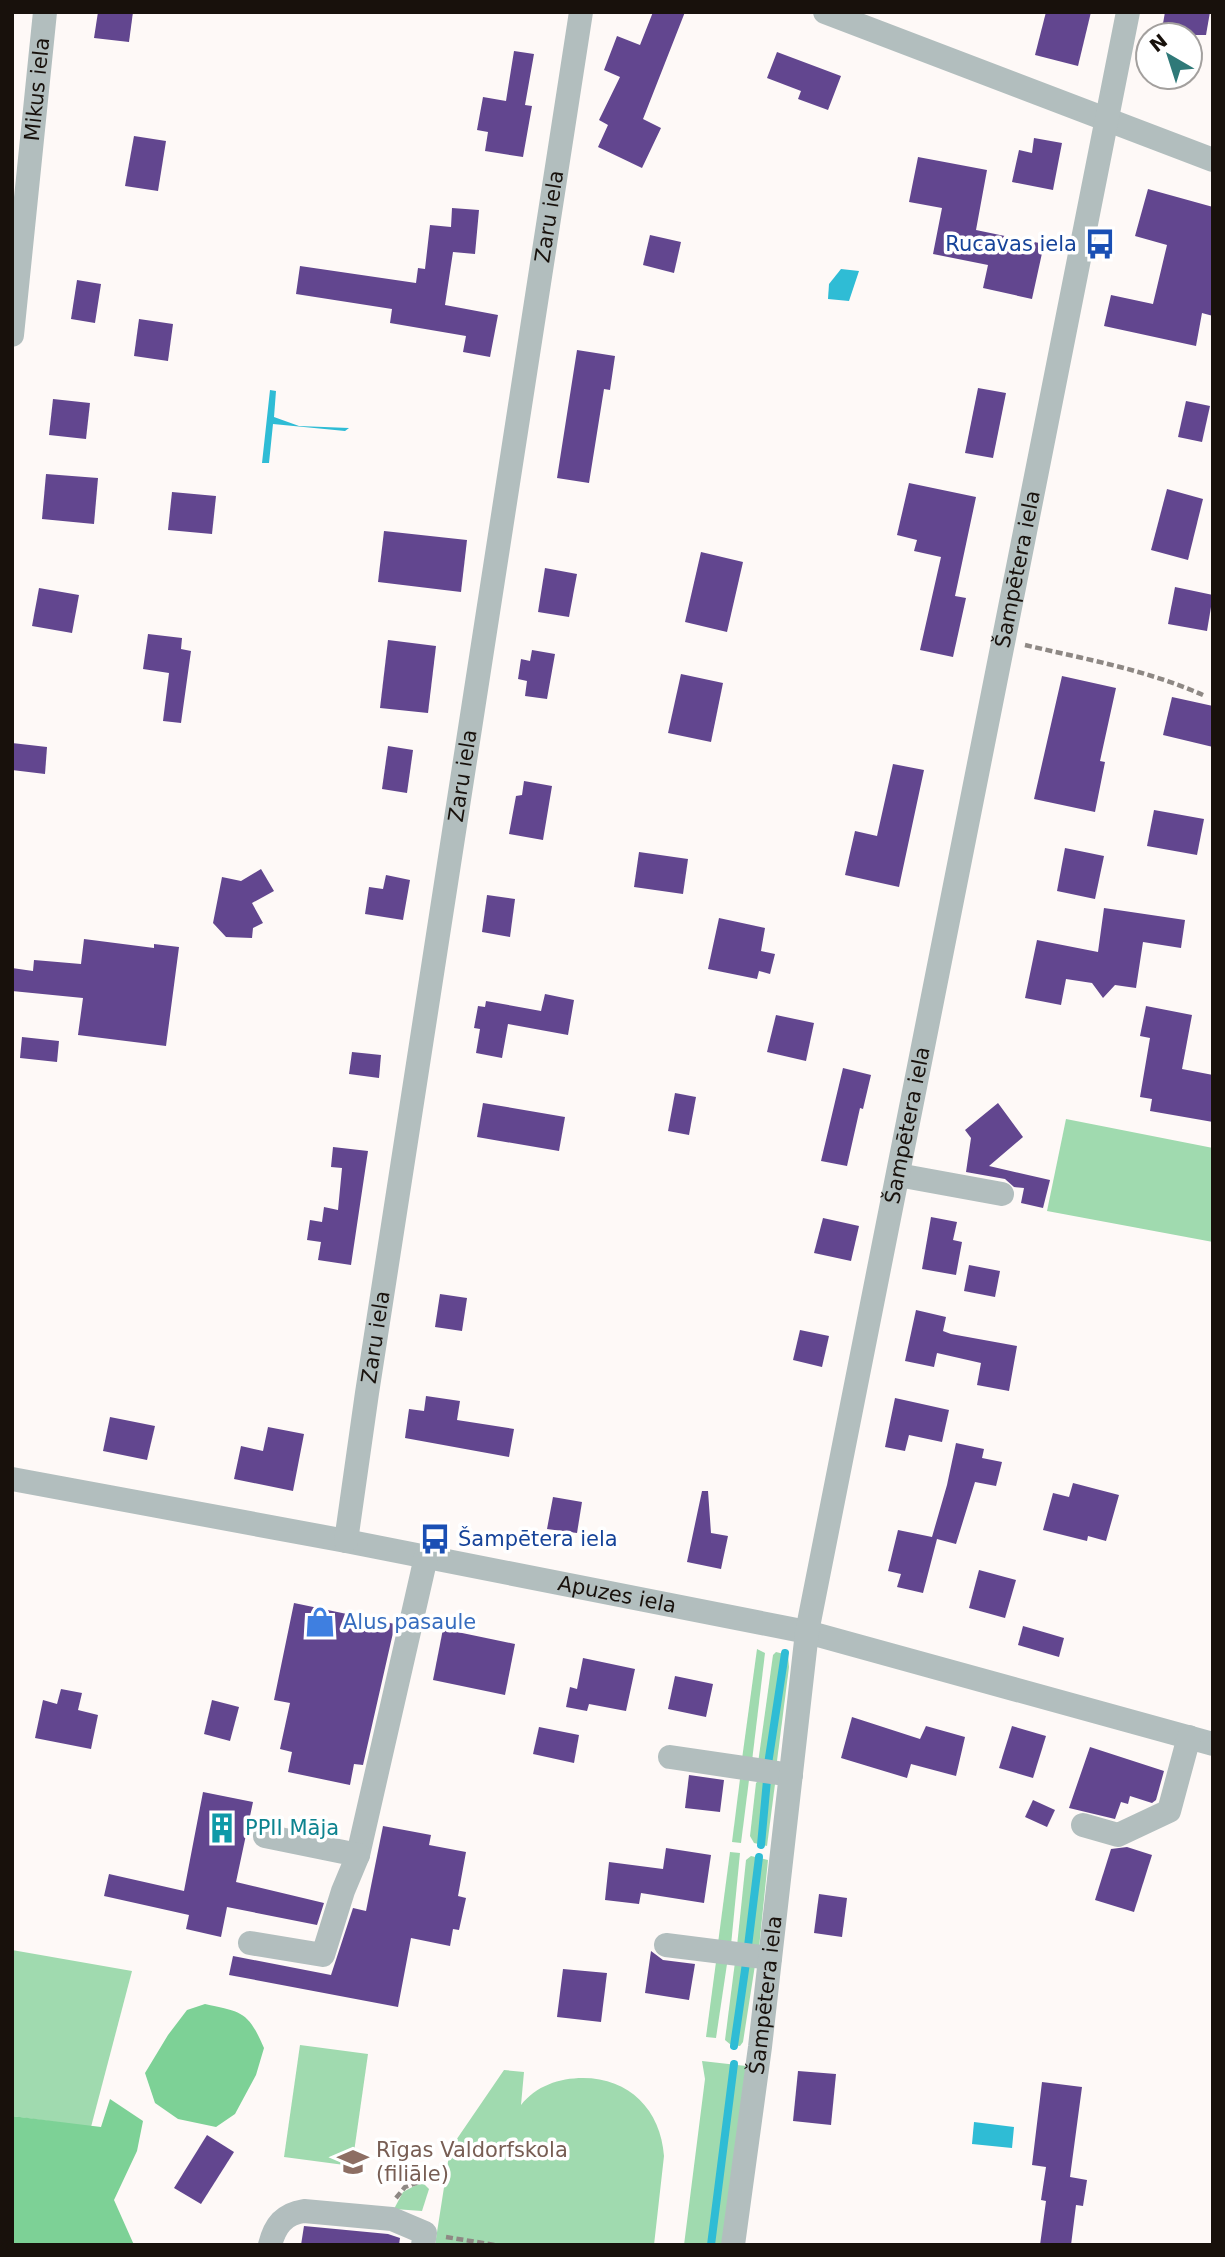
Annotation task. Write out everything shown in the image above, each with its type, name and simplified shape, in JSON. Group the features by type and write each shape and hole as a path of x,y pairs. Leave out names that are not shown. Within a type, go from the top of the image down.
{"street":[{"name":"Mikus iela","path":"12,335 45,12"},
{"name":"Zaru iela","path":"346,1541 581,12"},
{"path":"825,12 1213,160"},
{"name":"Šampētera iela","path":"733,2245 770,1958 807,1632 1128,12"},
{"path":"898,1175 1002,1194"},
{"name":"Apuzes iela","path":"12,1479 346,1541 807,1632 1201,1741"},
{"path":"250,1943 323,1955 358,1855 426,1557"},
{"path":"1083,1825 1118,1835 1169,1811 1201,1741"},
{"path":"670,1757 791,1775"},
{"path":"265,1836 358,1855"},
{"path":"666,1945 770,1958"},
{"path":"270,2245 280,2221 292,2213 304,2211 392,2219 424,2239"}],"path":[{"path":"1004,640 1140,672 1203,695"},
{"path":"392,2219 397,2196 405,2187 433,2177"},
{"path":"424,2239 495,2245"}],"green space":[{"path":"1066,1119 1213,1148 1213,1242 1047,1211"},
{"path":"757,1649 765,1653 752,1761 742,1759"},
{"path":"776,1652 788,1655 789,1667 777,1761 758,1763 773,1655"},
{"path":"740,1779 749,1780 741,1843 732,1842"},
{"path":"758,1781 775,1784 767,1846 754,1843 750,1836"},
{"path":"730,1852 740,1853 731,1945 718,1943"},
{"path":"751,1856 768,1860 759,1948 737,1946 746,1860"},
{"path":"12,1950 132,1971 91,2127 12,2116"},
{"path":"716,1962 727,1964 716,2038 706,2037"},
{"path":"735,1962 755,1965 743,2042 740,2046 731,2045 725,2040"},
{"path":"205,2004 242,2015 253,2027 264,2048 256,2075 235,2114 216,2127 178,2119 155,2103 145,2073 187,2010"},
{"path":"300,2045 368,2054 352,2166 284,2157"},
{"path":"702,2061 746,2066 722,2245 684,2245 705,2079"},
{"path":"504,2070 524,2072 521,2105 541,2088 574,2078 600,2079 615,2084 640,2100 657,2124 664,2156 654,2245 435,2245 450,2149"},
{"path":"110,2099 143,2121 137,2151 114,2200 134,2245 12,2245 12,2116 101,2127"},
{"path":"418,2184 424,2184 429,2189 422,2211 394,2209 403,2192"}],"water":[{"path":"841,269 859,271 849,301 828,299 829,284"},
{"path":"270,390 276,391 274,417 299,426 349,428 345,431 273,424 269,463 262,463"},
{"path":"974,2122 1014,2127 1012,2148 972,2144"}],"building":[{"path":"98,12 133,12 129,42 94,38"},
{"path":"653,12 685,12 643,119 661,128 642,168 598,147 608,125 599,120 620,77 604,70 617,36 640,45"},
{"path":"1046,12 1091,12 1078,66 1035,55"},
{"path":"1165,12 1210,12 1206,35 1204,21 1163,21"},
{"path":"514,51 534,54 525,105 532,106 523,157 485,151 488,132 477,130 483,97 506,101"},
{"path":"777,52 841,76 828,110 798,99 801,91 767,78"},
{"path":"134,136 166,141 158,191 125,186"},
{"path":"1034,138 1062,143 1053,190 1012,182 1019,150 1032,153"},
{"path":"918,157 987,170 976,230 1044,244 1032,299 983,288 988,265 933,254 942,208 909,202"},
{"path":"1148,189 1213,207 1213,316 1202,313 1196,346 1104,326 1111,295 1153,304 1167,245 1135,236"},
{"path":"452,208 479,210 475,254 453,252 445,305 498,315 490,357 463,352 466,336 390,323 392,309 296,294 300,266 416,283 418,268 425,269 430,225 451,227"},
{"path":"650,235 681,242 674,273 643,265"},
{"path":"77,280 101,284 95,323 71,319"},
{"path":"139,319 173,324 168,361 134,356"},
{"path":"577,350 615,356 610,390 604,389 589,483 557,478"},
{"path":"978,388 1006,393 993,458 965,453"},
{"path":"53,399 90,403 86,439 49,435"},
{"path":"1186,401 1210,406 1202,442 1178,437"},
{"path":"46,474 98,478 94,524 42,519"},
{"path":"909,483 976,497 955,596 966,598 953,657 920,650 941,557 914,551 917,540 897,535"},
{"path":"1167,489 1203,499 1188,560 1151,550"},
{"path":"172,492 216,496 212,534 168,530"},
{"path":"384,531 467,540 461,592 378,582"},
{"path":"701,552 743,562 727,632 685,622"},
{"path":"545,568 577,574 569,617 538,612"},
{"path":"1175,587 1213,595 1207,631 1168,624"},
{"path":"39,588 79,595 72,633 32,626"},
{"path":"148,634 182,638 181,649 191,651 181,723 163,721 169,673 143,669"},
{"path":"388,640 436,646 428,713 380,708"},
{"path":"532,650 555,654 547,699 525,696 527,681 518,679 521,659 530,661"},
{"path":"681,674 723,683 711,742 668,733"},
{"path":"1062,676 1116,688 1100,761 1105,762 1095,812 1034,799"},
{"path":"1172,697 1213,706 1213,747 1163,735"},
{"path":"12,743 47,747 45,774 12,770"},
{"path":"388,746 413,750 407,793 382,789"},
{"path":"893,764 924,770 899,887 845,875 855,831 877,836"},
{"path":"524,781 552,786 543,840 509,834 516,796 522,795"},
{"path":"1154,810 1204,819 1197,855 1147,846"},
{"path":"1065,848 1104,856 1095,899 1057,891"},
{"path":"639,852 688,859 683,894 634,887"},
{"path":"261,869 274,891 252,903 263,923 253,928 252,938 226,937 213,923 222,877 241,881"},
{"path":"386,875 410,880 403,920 365,914 369,887 383,889"},
{"path":"487,895 515,899 510,937 482,932"},
{"path":"1104,908 1185,920 1181,948 1143,942 1136,988 1115,985 1103,998 1092,983 1066,979 1061,1005 1025,998 1037,940 1098,952"},
{"path":"719,918 765,928 761,951 775,954 770,974 759,971 757,979 708,969"},
{"path":"84,939 154,948 154,944 179,947 166,1046 78,1035 83,998 12,991 12,968 33,971 34,960 81,964"},
{"path":"545,994 574,1000 568,1035 508,1024 502,1058 476,1053 480,1029 474,1028 478,1006 485,1007 486,1001 541,1011"},
{"path":"1146,1006 1192,1015 1182,1069 1213,1075 1213,1122 1150,1111 1152,1099 1140,1097 1150,1038 1140,1036"},
{"path":"776,1015 814,1023 806,1061 767,1052"},
{"path":"22,1037 59,1041 57,1062 20,1058"},
{"path":"352,1052 381,1055 379,1078 349,1074"},
{"path":"843,1068 871,1075 863,1109 860,1108 847,1166 821,1161"},
{"path":"675,1093 696,1097 689,1135 668,1131"},
{"path":"483,1103 565,1117 559,1151 477,1137"},
{"path":"998,1103 1023,1137 989,1166 1050,1180 1043,1208 1021,1203 1024,1188 1014,1187 1005,1179 966,1172 971,1138 965,1130"},
{"path":"333,1147 368,1151 351,1265 318,1260 321,1242 307,1240 310,1220 322,1222 324,1207 338,1210 342,1168 331,1167"},
{"path":"931,1217 957,1222 953,1240 962,1242 956,1275 922,1269"},
{"path":"823,1218 859,1226 851,1261 814,1253"},
{"path":"969,1265 1000,1271 995,1297 964,1291"},
{"path":"440,1294 467,1298 462,1331 435,1327"},
{"path":"916,1310 946,1317 943,1331 951,1334 1017,1346 1009,1391 977,1385 981,1363 937,1353 934,1367 905,1361"},
{"path":"800,1330 829,1336 822,1367 793,1360"},
{"path":"426,1396 460,1401 457,1420 514,1429 509,1457 405,1438 409,1409 424,1411"},
{"path":"895,1398 949,1410 942,1442 909,1435 905,1451 885,1447"},
{"path":"110,1417 155,1426 147,1460 103,1451"},
{"path":"268,1427 304,1434 293,1491 234,1479 241,1446 263,1451"},
{"path":"956,1443 984,1449 982,1458 1002,1462 996,1486 975,1482 956,1544 937,1539 923,1593 897,1587 901,1574 888,1571 898,1530 932,1537"},
{"path":"1073,1483 1119,1495 1106,1541 1088,1536 1087,1541 1043,1530 1053,1493 1069,1497"},
{"path":"702,1491 708,1491 711,1533 728,1536 721,1569 687,1562"},
{"path":"553,1497 582,1502 577,1533 547,1529"},
{"path":"979,1570 1016,1580 1005,1618 969,1608"},
{"path":"294,1603 395,1624 363,1765 354,1764 350,1785 288,1772 292,1752 280,1749 290,1703 274,1700"},
{"path":"1023,1626 1064,1638 1059,1657 1018,1645"},
{"path":"443,1629 515,1644 505,1695 433,1680"},
{"path":"583,1658 635,1669 626,1711 589,1704 587,1711 566,1707 570,1687 577,1689"},
{"path":"675,1676 713,1684 706,1717 668,1709"},
{"path":"61,1689 82,1693 78,1710 98,1715 91,1749 35,1738 43,1700 57,1704"},
{"path":"212,1700 239,1707 230,1741 204,1734"},
{"path":"852,1717 920,1739 926,1726 965,1737 956,1776 911,1764 907,1778 841,1758"},
{"path":"1012,1726 1046,1736 1033,1778 999,1768"},
{"path":"539,1727 579,1735 574,1763 533,1754"},
{"path":"1090,1747 1164,1771 1156,1800 1152,1803 1130,1796 1128,1804 1121,1802 1115,1819 1069,1808"},
{"path":"689,1775 724,1780 720,1812 685,1808"},
{"path":"203,1792 253,1802 236,1882 324,1903 317,1925 227,1907 221,1937 186,1929 189,1915 104,1896 109,1874 184,1891"},
{"path":"1033,1800 1055,1810 1047,1827 1025,1817"},
{"path":"383,1826 431,1835 429,1845 466,1852 458,1896 466,1898 459,1930 453,1929 450,1946 411,1938 398,2007 229,1975 233,1956 331,1975 353,1908 366,1911"},
{"path":"1127,1847 1152,1855 1134,1912 1095,1900 1111,1849"},
{"path":"666,1848 711,1855 704,1903 641,1893 639,1904 605,1900 609,1862 663,1869"},
{"path":"819,1894 847,1898 842,1937 814,1933"},
{"path":"651,1951 663,1960 695,1964 689,2000 645,1993"},
{"path":"563,1969 607,1973 601,2022 557,2017"},
{"path":"798,2071 836,2074 831,2125 793,2121"},
{"path":"1042,2082 1082,2087 1070,2177 1087,2180 1083,2206 1076,2205 1071,2245 1040,2245 1046,2201 1041,2200 1046,2167 1032,2165"},
{"path":"207,2135 234,2152 201,2204 174,2188"},
{"path":"304,2226 388,2234 400,2238 399,2245 301,2245"}],"waterway":[{"path":"768,1764 785,1653"},
{"path":"761,1845 767,1780"},
{"path":"748,1946 759,1857"},
{"path":"734,2046 746,1963"},
{"path":"711,2245 734,2064"}],"place":[{"name":"Rucavas iela","path":"1100,244"},
{"name":"Šampētera iela","path":"435,1539"},
{"name":"Alus pasaule","path":"320,1622"},
{"name":"PPII Māja","path":"222,1828"},
{"name":"Rīgas Valdorfskola (filiāle)","path":"353,2162"}]}
